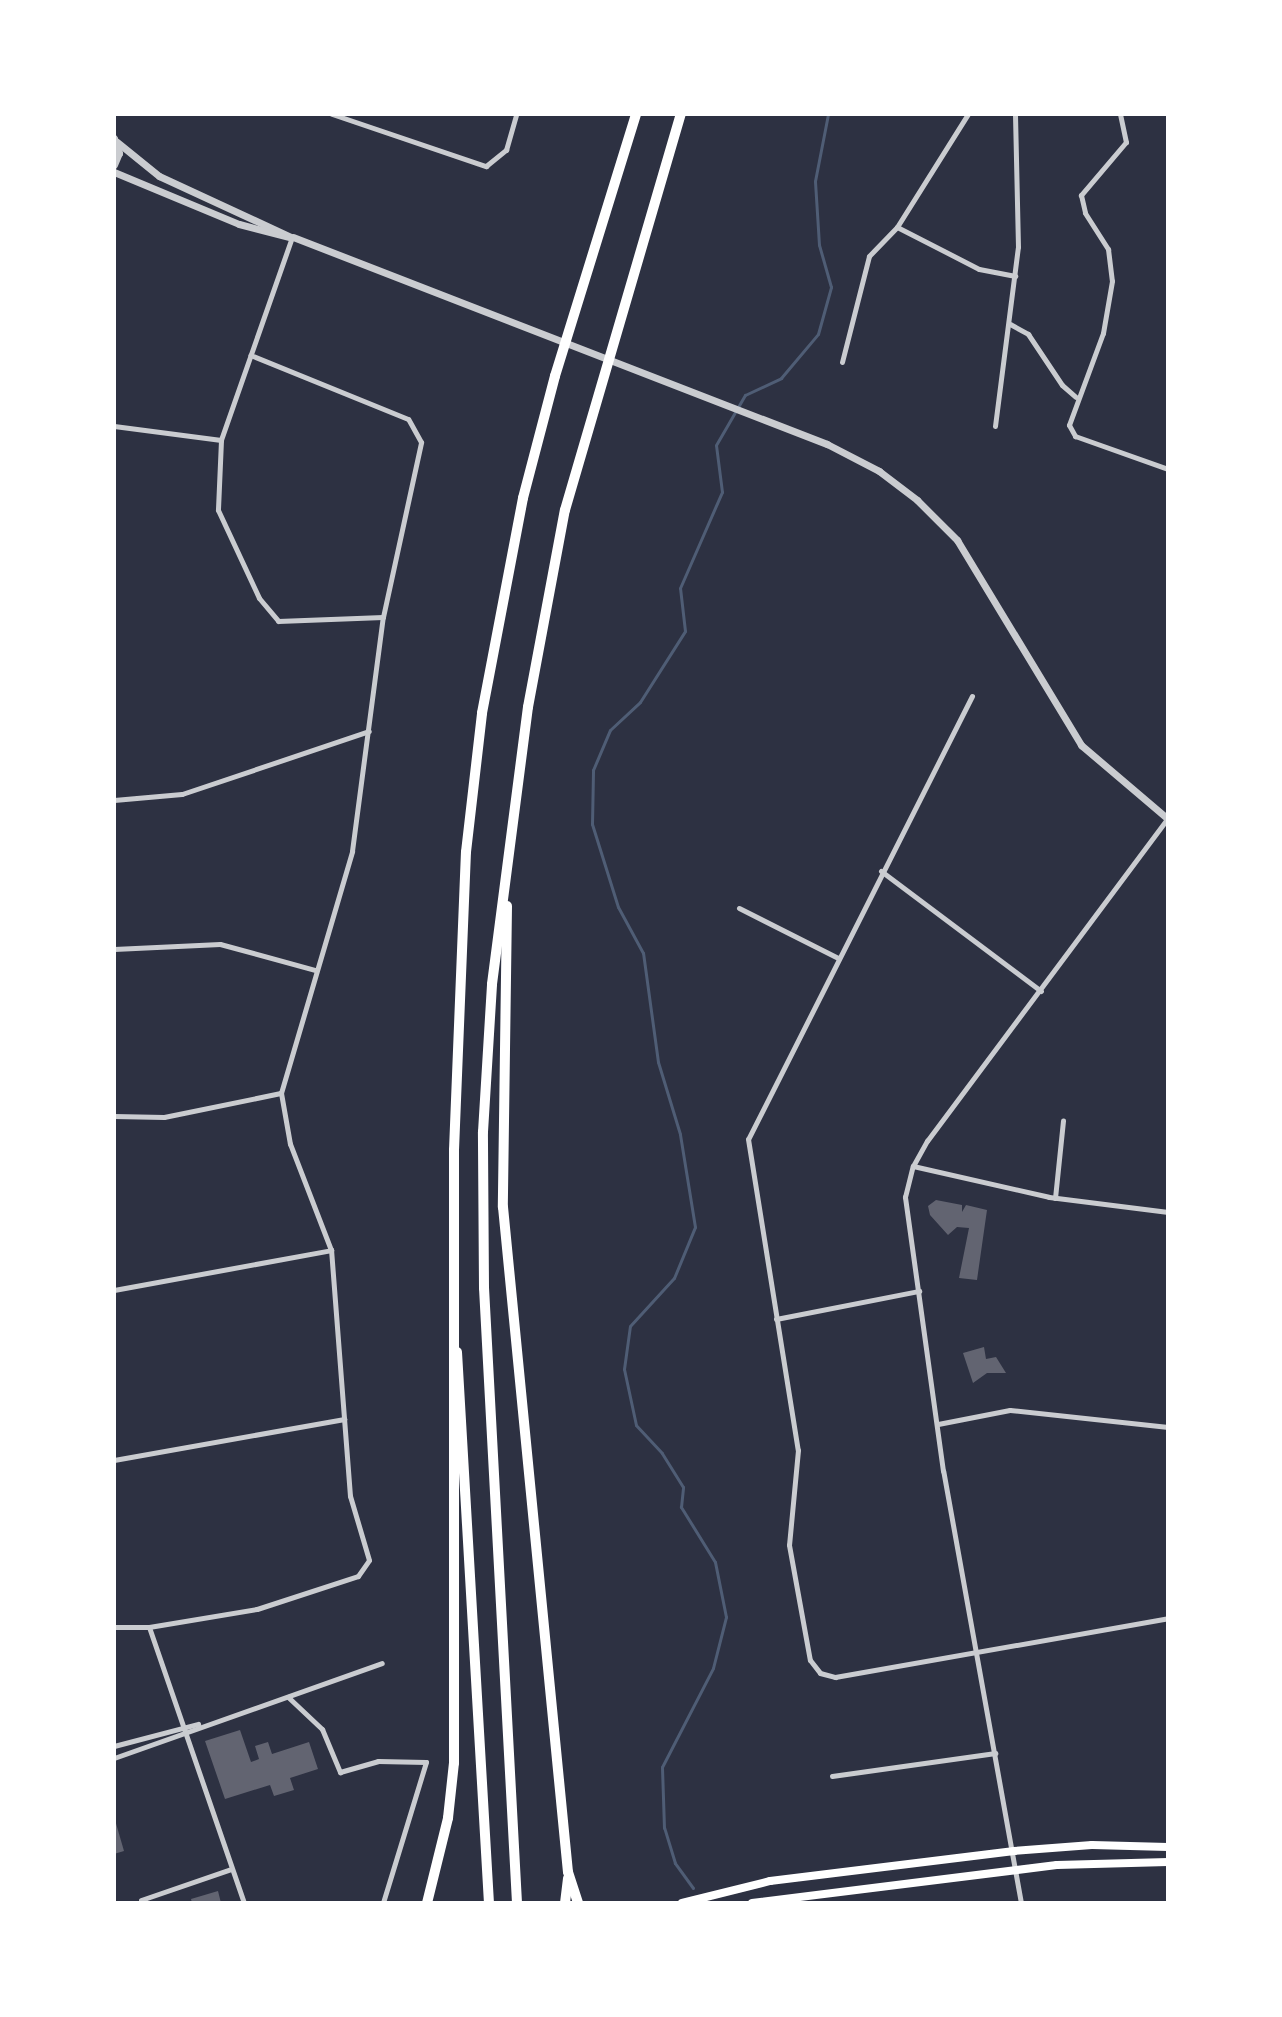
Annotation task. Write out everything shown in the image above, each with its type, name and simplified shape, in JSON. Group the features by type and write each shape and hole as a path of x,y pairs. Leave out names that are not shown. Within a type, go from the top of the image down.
{"highway":[{"path":"427,1903 454,1763 456,1059 466,852 482,713 523,498 555,376 636,114"},
{"path":"517,1903 484,1288 483,1132 492,984 510,839 565,510 597,390 681,114"},
{"path":"510,839 501,1116 503,1207 568,1872 565,1903"},
{"path":"454,1294 489,1903"},
{"path":"420,1903 440,1848"},
{"path":"568,1872 578,1903"}],"main road":[{"path":"682,1903 770,1881 1014,1851 1092,1845 1168,1847"},
{"path":"752,1903 1017,1869 1168,1862"}],"street":[{"path":"332,114 479,166 492,164 506,150 516,114"},
{"path":"842,362 866,264 897,227 968,114"},
{"path":"995,426 1015,276 1015,114"},
{"path":"1120,114 1126,142 1081,195 1085,213 1108,249 1112,281 1103,333 1076,397 1069,425 1075,436 1168,469"},
{"path":"114,165 116,140"},
{"path":"116,140 159,176 292,237 744,411 855,457 939,520 974,564 1076,739 1122,785 1168,819 913,1166 905,1212 975,1651 1014,1851 1021,1903"},
{"path":"114,172 259,231 292,237"},
{"path":"897,227 979,269 1015,276"},
{"path":"292,237 221,440 218,510 272,617 286,623 383,617"},
{"path":"1010,324 1028,334 1062,385 1076,397"},
{"path":"114,1627 149,1627 257,1609 345,1582 367,1568 369,1554 350,1496 331,1250 290,1144 281,1093 352,851 383,617 419,434 408,419 250,355"},
{"path":"114,426 221,440"},
{"path":"972,696 748,1139 798,1450 790,1557 810,1660 820,1673 835,1677 1168,1618"},
{"path":"114,800 182,794 369,731"},
{"path":"881,871 1041,991"},
{"path":"739,908 838,958"},
{"path":"114,949 220,944 315,970"},
{"path":"114,1116 164,1117 281,1093"},
{"path":"1055,1198 1063,1120"},
{"path":"913,1166 1055,1198 1168,1212"},
{"path":"114,1290 331,1250"},
{"path":"776,1319 919,1291"},
{"path":"938,1424 1010,1410 1168,1427"},
{"path":"114,1460 344,1419"},
{"path":"149,1627 244,1903"},
{"path":"114,1758 184,1734 201,1724 382,1663"},
{"path":"288,1697 318,1723 340,1772 378,1761 426,1762 383,1903"},
{"path":"114,1746 181,1725 201,1724"},
{"path":"832,1776 995,1753"},
{"path":"141,1900 231,1869"}],"building":[{"path":"936,1200 962,1205 962,1212 966,1205 987,1210 977,1280 959,1278 969,1228 957,1227 948,1235 930,1215 928,1206"},
{"path":"984,1347 986,1359 996,1357 1006,1373 987,1373 973,1383 963,1353"},
{"path":"240,1730 251,1762 259,1759 255,1746 268,1742 272,1754 309,1742 318,1769 290,1778 294,1790 274,1796 270,1785 225,1799 205,1741"},
{"path":"114,1820 124,1851 114,1854"},
{"path":"218,1891 221,1903 192,1903 191,1899"}],"waterway":[{"path":"693,1888 675,1863 664,1828 662,1767 713,1668 726,1617 715,1562 681,1507 683,1487 662,1453 636,1425 624,1369 630,1326 674,1278 695,1227 680,1134 658,1062 643,953 618,907 592,824 593,770 610,730 640,702 685,631 680,588 722,492 716,445 745,395 781,378 818,334 831,287 819,245 815,181 828,114"}]}
